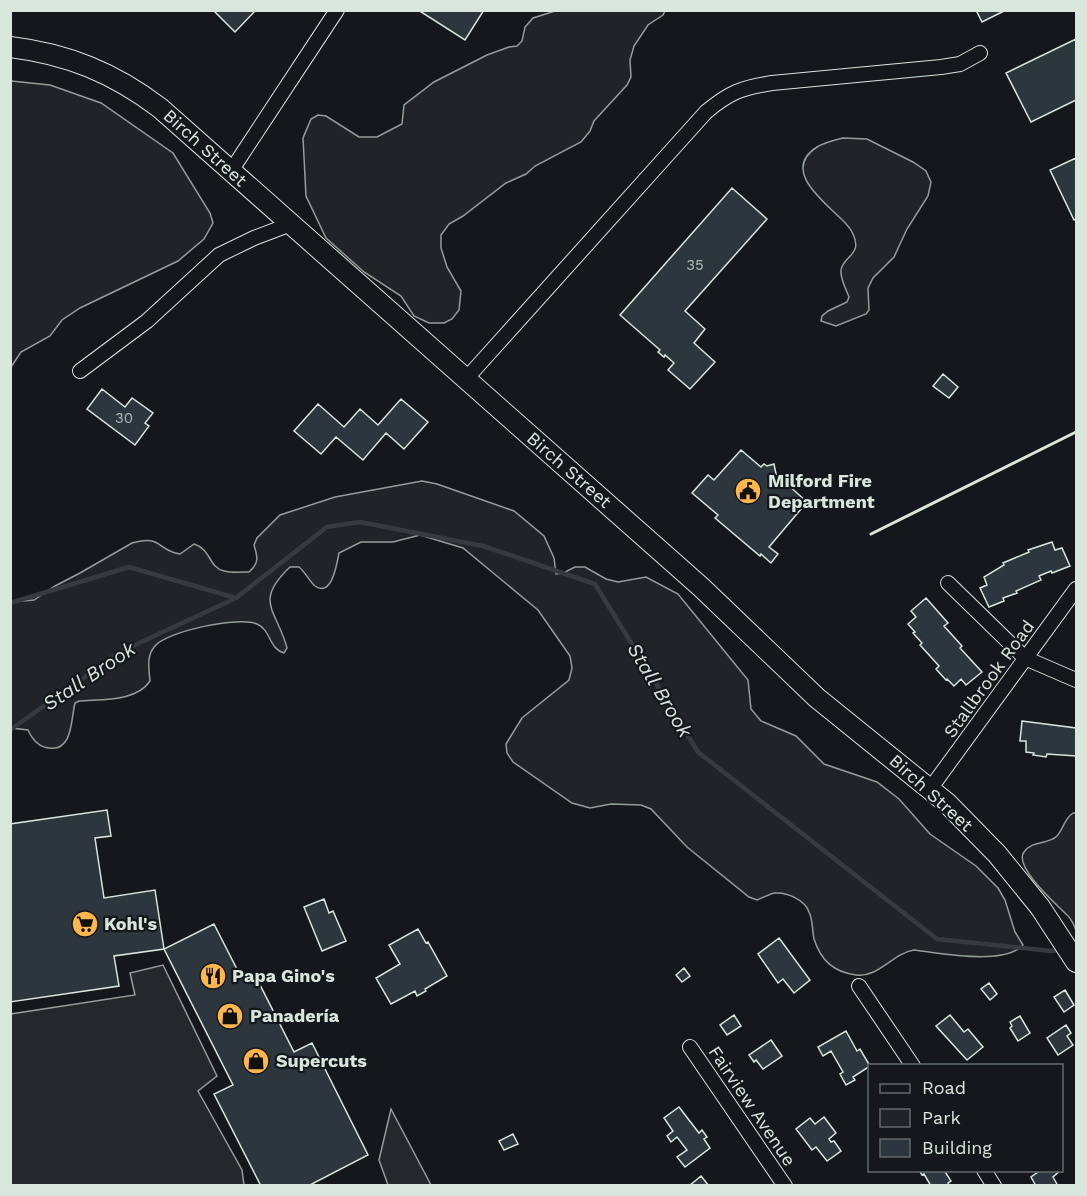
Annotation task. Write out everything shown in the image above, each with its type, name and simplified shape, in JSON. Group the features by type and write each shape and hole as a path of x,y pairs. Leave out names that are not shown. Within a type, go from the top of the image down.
{"street":[{"path":"231,171 337,10"},
{"name":"Birch Street","path":"10,47 73,59 134,88 160,108 693,580 817,698 947,803 996,854 1040,907 1075,960"},
{"path":"466,379 706,112 732,92 749,86 772,83 941,67 960,64 980,53"},
{"path":"80,371 147,321 219,255 291,224"},
{"path":"948,584 1025,658 1077,680"},
{"name":"Stallbrook Road","path":"930,789 1077,590"},
{"path":"860,986 912,1064"},
{"name":"Fairview Avenue","path":"690,1047 785,1185"},
{"path":"985,1172 994,1185"}],"green space":[{"path":"555,11 665,11 663,15 648,25 634,46 630,60 631,77 627,85 594,121 590,131 581,142 506,183 449,224 441,235 441,248 447,267 461,291 459,310 452,319 444,323 429,323 414,316 401,296 364,272 326,238 306,196 303,138 311,119 318,115 326,116 359,137 377,137 402,124 404,105 434,82 487,55 517,46 522,41 525,27 533,18"},
{"path":"11,81 50,85 101,103 173,153 210,213 213,223 204,239 178,261 80,308 62,320 50,336 21,352 11,367"},
{"path":"843,138 867,139 913,162 926,171 931,182 928,196 907,229 894,257 873,278 868,288 869,310 866,314 836,326 821,321 822,316 847,302 849,297 842,280 841,270 842,265 856,247 855,241 848,225 807,182 803,173 803,164 808,155 817,147"},
{"path":"422,481 514,511 544,536 554,558 556,574 575,567 585,567 606,579 618,582 646,577 678,594 748,680 751,709 761,721 796,736 824,764 877,782 899,799 930,834 976,866 998,888 1005,900 1015,932 1023,945 1002,955 987,957 914,950 906,952 872,973 856,975 841,971 829,964 820,953 814,939 810,915 800,900 780,893 757,900 749,897 687,847 651,809 641,805 611,804 590,808 572,803 513,762 507,753 506,744 522,718 569,680 572,668 570,656 538,610 463,548 420,535 393,542 361,542 339,553 333,578 326,587 315,586 299,567 290,567 279,579 270,598 287,648 284,653 275,648 265,630 257,624 220,623 188,630 162,640 155,646 149,658 150,681 144,688 118,698 75,703 70,733 63,745 57,748 45,747 36,742 28,730 11,728 11,602 34,600 132,543 149,540 180,554 194,544 204,550 219,569 230,572 249,572 257,560 254,545 257,538 280,515 335,497"},
{"path":"1073,813 1076,813 1076,930 1069,917 1045,894 1030,875 1022,858 1027,848 1057,836"}],"shaded area":[{"path":"163,965 217,1076 198,1091 242,1170 244,1185 11,1185 11,1014 135,995 130,973"},
{"path":"391,1109 431,1185 388,1185 379,1160"}],"building":[{"path":"213,10 256,10 235,32"},
{"path":"418,10 484,10 465,40"},
{"path":"976,10 1006,10 982,22"},
{"path":"1076,39 1076,100 1031,122 1006,73"},
{"path":"1076,158 1076,219 1074,220 1050,170"},
{"path":"732,188 767,219 685,311 705,329 694,343 715,362 690,389 668,370 674,363 658,352 660,350 620,315"},
{"path":"943,374 958,387 949,398 933,386"},
{"path":"102,389 125,407 132,398 153,413 145,423 149,426 135,445 87,409"},
{"path":"401,399 428,422 404,449 386,433 363,460 336,437 321,454 294,431 318,404 344,427 360,409 378,425"},
{"path":"741,450 761,467 764,464 767,466 774,464 776,474 807,502 769,547 778,554 771,563 715,518 718,515 692,493 708,475 714,480"},
{"path":"1052,542 1055,550 1062,548 1070,566 1039,576 1041,580 989,607 980,588 987,585 984,577 1004,565 1003,563 1029,552 1028,550"},
{"path":"926,598 948,623 944,626 962,646 960,648 982,672 966,685 961,679 954,686 946,680 936,669 939,666 920,645 922,643 908,624 916,617 911,611"},
{"path":"1022,721 1076,728 1076,756 1047,754 1046,757 1026,752 1026,741 1020,741"},
{"name":"Kohl's","path":"107,810 111,836 95,838 104,898 155,890 164,949 114,956 119,986 10,1002 10,824"},
{"path":"324,899 329,913 333,911 346,941 322,951 304,907"},
{"path":"214,924 242,979 254,973 294,1052 312,1043 368,1155 308,1186 261,1186 214,1094 233,1085 164,949"},
{"path":"418,929 447,976 417,996 415,991 391,1004 376,978 400,964 389,945"},
{"path":"779,938 810,980 794,993 783,979 778,983 758,954"},
{"path":"684,968 690,976 682,982 676,975"},
{"path":"989,983 997,994 990,1000 981,989"},
{"path":"1065,990 1074,1005 1064,1012 1054,997"},
{"path":"734,1015 741,1026 727,1035 720,1025"},
{"path":"950,1015 964,1032 968,1029 983,1047 967,1060 936,1026"},
{"path":"1020,1016 1030,1033 1018,1041 1010,1028 1012,1026 1010,1022"},
{"path":"1066,1025 1071,1033 1067,1036 1073,1045 1058,1055 1047,1038"},
{"path":"846,1031 857,1051 860,1049 869,1064 868,1067 853,1077 855,1080 846,1085 840,1074 843,1072 831,1051 823,1056 818,1047"},
{"path":"771,1040 782,1056 763,1069 749,1055"},
{"path":"679,1107 699,1133 702,1130 707,1137 704,1139 710,1148 685,1167 677,1157 687,1150 677,1137 671,1142 667,1136 673,1131 664,1118"},
{"path":"824,1117 836,1133 829,1139 831,1142 834,1141 841,1151 827,1161 816,1147 812,1150 796,1129 810,1118 815,1124"},
{"path":"513,1134 518,1144 504,1150 499,1141"},
{"path":"920,1172 945,1172 951,1181 948,1183 950,1186 931,1186 924,1174 922,1175"},
{"path":"1038,1172 1059,1172 1053,1177 1058,1186 1036,1186 1031,1177"},
{"path":"701,1176 709,1186 689,1186"}],"waterway":[{"name":"Stall Brook","path":"10,730 120,652 236,598 327,527 360,522 483,546 595,584 698,752 937,939 1051,951 1062,950"},
{"name":"Stall Brook","path":"10,603 129,567 236,598"}],"wall":[{"path":"871,534 1076,432"}],"place":[{"name":"Milford Fire Department","path":"748,491"},
{"name":"Kohl's","path":"85,924"},
{"name":"Papa Gino's","path":"213,976"},
{"name":"Panadería","path":"230,1016"},
{"name":"Supercuts","path":"256,1061"}]}
